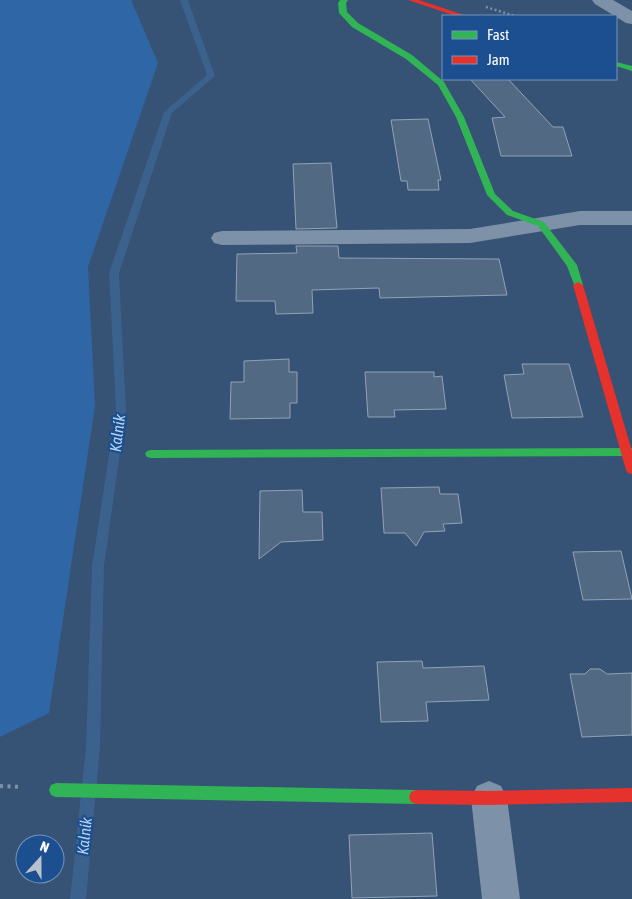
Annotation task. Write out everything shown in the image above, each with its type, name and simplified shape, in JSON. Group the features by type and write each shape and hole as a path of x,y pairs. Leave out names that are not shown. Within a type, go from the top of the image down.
{"street":[{"path":"344,0 342,3 343,14 354,25 409,57 440,84 460,117 491,195 510,213 541,224 572,265 630,452 632,470"},
{"path":"412,0 460,15"},
{"path":"601,0 632,18"},
{"path":"617,64 632,69"},
{"path":"222,238 470,236 580,218 632,218"},
{"path":"151,454 630,452"},
{"path":"56,790 489,798 632,795"},
{"path":"489,798 501,899"}],"path":[{"path":"483,5 512,15"}],"shaded area":[{"path":"0,0 131,0 158,63 88,267 95,406 49,713 0,737"}],"building":[{"path":"471,80 509,80 553,127 563,127 572,156 501,156 492,118 505,117"},
{"path":"428,119 441,180 438,180 439,190 408,190 407,181 401,181 391,120"},
{"path":"331,163 337,228 296,229 293,164"},
{"path":"296,246 338,246 339,258 499,259 507,295 380,298 379,288 312,290 313,313 276,314 275,301 236,301 237,254 297,253"},
{"path":"289,359 289,372 297,372 297,403 290,403 290,418 230,419 231,382 244,382 244,361"},
{"path":"522,364 569,364 583,417 512,418 504,375 524,374"},
{"path":"365,372 434,372 434,377 442,376 446,409 394,410 395,417 368,417"},
{"path":"439,487 440,494 458,494 462,523 443,524 445,531 424,532 416,546 405,533 384,533 381,488"},
{"path":"302,490 303,512 322,512 323,540 281,542 259,559 260,491"},
{"path":"621,551 632,599 583,600 573,552"},
{"path":"422,661 423,668 484,666 489,700 426,702 428,721 381,722 377,662"},
{"path":"590,669 600,669 607,674 632,673 632,735 582,737 570,674 585,674"},
{"path":"432,833 437,896 352,898 349,835"}],"waterway":[{"name":"Kalník","path":"78,899 93,747 98,566 121,410 114,273 168,112 211,76 184,0"}],"traffic: fast":[{"path":"344,0 342,3 343,13 355,25 409,57 441,84 460,117 491,195 510,213 541,224 572,265 578,285"},
{"path":"617,64 632,69"},
{"path":"151,454 632,452"},
{"path":"56,790 416,797"}],"traffic: jam":[{"path":"412,0 460,15"},
{"path":"578,285 632,470"},
{"path":"416,797 489,798 632,795"}]}
